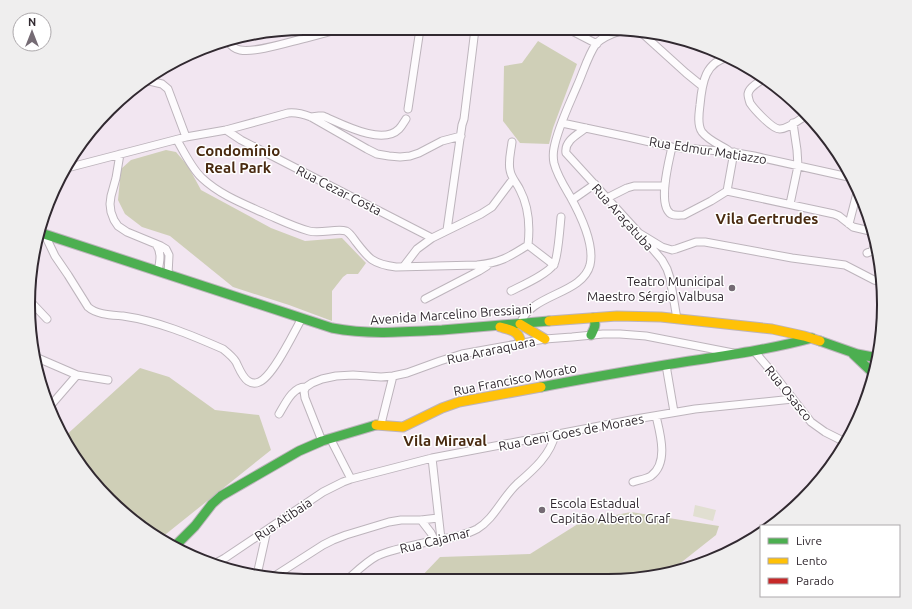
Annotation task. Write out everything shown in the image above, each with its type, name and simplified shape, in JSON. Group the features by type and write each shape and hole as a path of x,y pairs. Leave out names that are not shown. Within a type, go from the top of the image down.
{"street":[{"path":"231,45 241,50 249,50 270,47 315,35"},
{"path":"408,109 419,35"},
{"path":"447,230 474,35"},
{"path":"580,35 597,44"},
{"path":"545,339 520,324 524,315 534,306 573,285 582,278 587,272 591,255 590,244 584,227 554,163 554,148 562,123 589,58 597,44 609,35"},
{"path":"647,38 702,86"},
{"path":"672,147 664,196 667,209 671,214 679,216 684,215 727,191 733,152 707,137 702,132 699,120 702,86 711,67 720,60"},
{"path":"153,82 162,84 168,89 186,138"},
{"path":"759,82 749,91 748,95 750,102 773,127 777,129 784,128 802,118"},
{"path":"73,166 176,140 226,130 288,113 301,114 311,117 367,149 377,154 388,156 410,156 442,141 461,136"},
{"path":"311,117 323,116 362,132 380,136 393,133 399,129 406,119"},
{"name":"Rua Edmur Matiazzo","path":"562,123 672,147 733,152 844,176"},
{"path":"790,204 798,166 793,124"},
{"name":"Rua Araçatuba","path":"586,128 569,142 565,149 566,153 608,198 662,260 670,278 678,319"},
{"name":"Rua Cezar Costa","path":"226,130 241,140 432,238"},
{"path":"176,140 201,177 213,187 231,198 307,230 321,232 335,230 345,231 352,236 363,251 373,261 387,266 477,266 502,261 528,245"},
{"path":"512,142 510,171 520,188 526,205 530,231 528,245"},
{"path":"120,154 116,178 110,196 111,212 114,220 118,226 127,232 164,247 168,252 168,274"},
{"path":"404,266 417,249 432,238 492,207 514,179"},
{"path":"572,200 595,184"},
{"path":"608,198 626,188 634,186 665,186"},
{"path":"727,191 834,214 853,227 867,230"},
{"path":"849,224 855,199"},
{"path":"511,291 550,270 554,265 557,256 561,217"},
{"name":"Avenida Marcelino Bressiani","path":"44,233 332,328 346,331 362,333 416,332 533,322 634,316 765,327 795,333 859,355 872,357"},
{"path":"639,233 667,249 676,250 696,242 705,242 792,258 845,265 876,280"},
{"path":"44,235 55,256 91,310 103,314 154,322 223,349 235,360 245,378 252,383 263,380 270,373 302,318"},
{"path":"156,244 159,248 160,255 158,271"},
{"path":"528,245 554,265"},
{"path":"867,253 872,251"},
{"path":"425,299 479,271 489,264"},
{"path":"35,306 47,319"},
{"path":"533,322 530,316 534,306"},
{"path":"592,335 596,326 596,322 593,318"},
{"path":"495,325 517,333 520,336 521,344"},
{"path":"784,345 793,339 795,333"},
{"name":"Rua Araraquara","path":"279,414 296,390 317,381 336,376 393,376 407,373 462,354 545,339 620,334 646,336 736,353"},
{"name":"Rua Francisco Morato","path":"178,543 195,526 212,504 221,496 299,451 326,439 369,426 381,424 397,428 403,427 442,408 459,402 626,371 754,351 801,342 812,338"},
{"name":"Rua Osasco","path":"754,351 810,422 841,440"},
{"path":"850,352 870,367"},
{"path":"41,359 77,375 108,380"},
{"path":"666,365 674,412"},
{"path":"54,402 77,375"},
{"path":"381,424 393,376"},
{"path":"306,387 304,391 305,398 326,439 351,479"},
{"name":"Rua Geni Goes de Moraes","path":"351,479 432,458 674,412 793,399"},
{"path":"633,482 652,475 659,466 662,446 656,416"},
{"name":"Rua Cajamar","path":"354,574 378,556 405,547 465,534 482,526 514,487 534,469 554,441 555,434"},
{"path":"432,458 438,518 438,540"},
{"name":"Rua Atibaia","path":"220,561 323,492 351,479"},
{"path":"280,573 323,545 346,535 389,522 438,518"},
{"path":"421,520 438,540"},
{"path":"258,570 267,530"}],"shaded area":[{"path":"695,505 716,510 713,521 693,516"}],"green space":[{"path":"538,41 577,64 553,128 549,144 520,143 503,121 504,66 522,63"},
{"path":"166,150 176,152 188,166 201,190 271,228 305,241 342,238 366,263 358,274 347,274 343,277 332,291 332,321 233,287 170,236 142,227 125,214 118,200 121,169 131,160"},
{"path":"140,368 169,377 215,410 259,415 271,450 165,535 140,518 114,495 91,469 68,433"},
{"path":"631,512 719,526 716,535 679,565 643,572 608,574 424,574 440,557 530,554 581,522"}],"traffic: fast":[{"path":"44,234 332,328 360,332 401,332 549,321"},
{"path":"591,335 595,324 593,318"},
{"path":"541,387 757,350 812,338"},
{"path":"820,341 857,354 872,357"},
{"path":"853,354 869,369"},
{"path":"178,543 195,526 212,504 221,496 299,451 322,441 376,425"}],"traffic: slow":[{"path":"549,321 617,316 661,317 772,329 820,341"},
{"path":"520,324 545,339"},
{"path":"500,327 511,330 517,334 521,344"},
{"path":"376,425 403,427 442,408 459,402 541,387"}],"place":[{"name":"Teatro Municipal Maestro Sérgio Valbusa","path":"732,288"},
{"name":"Escola Estadual Capitão Alberto Graf","path":"542,510"}],"district":[{"name":"Condomínio Real Park","path":"238,158"},
{"name":"Vila Gertrudes","path":"767,218"},
{"name":"Vila Miraval","path":"445,440"}]}
